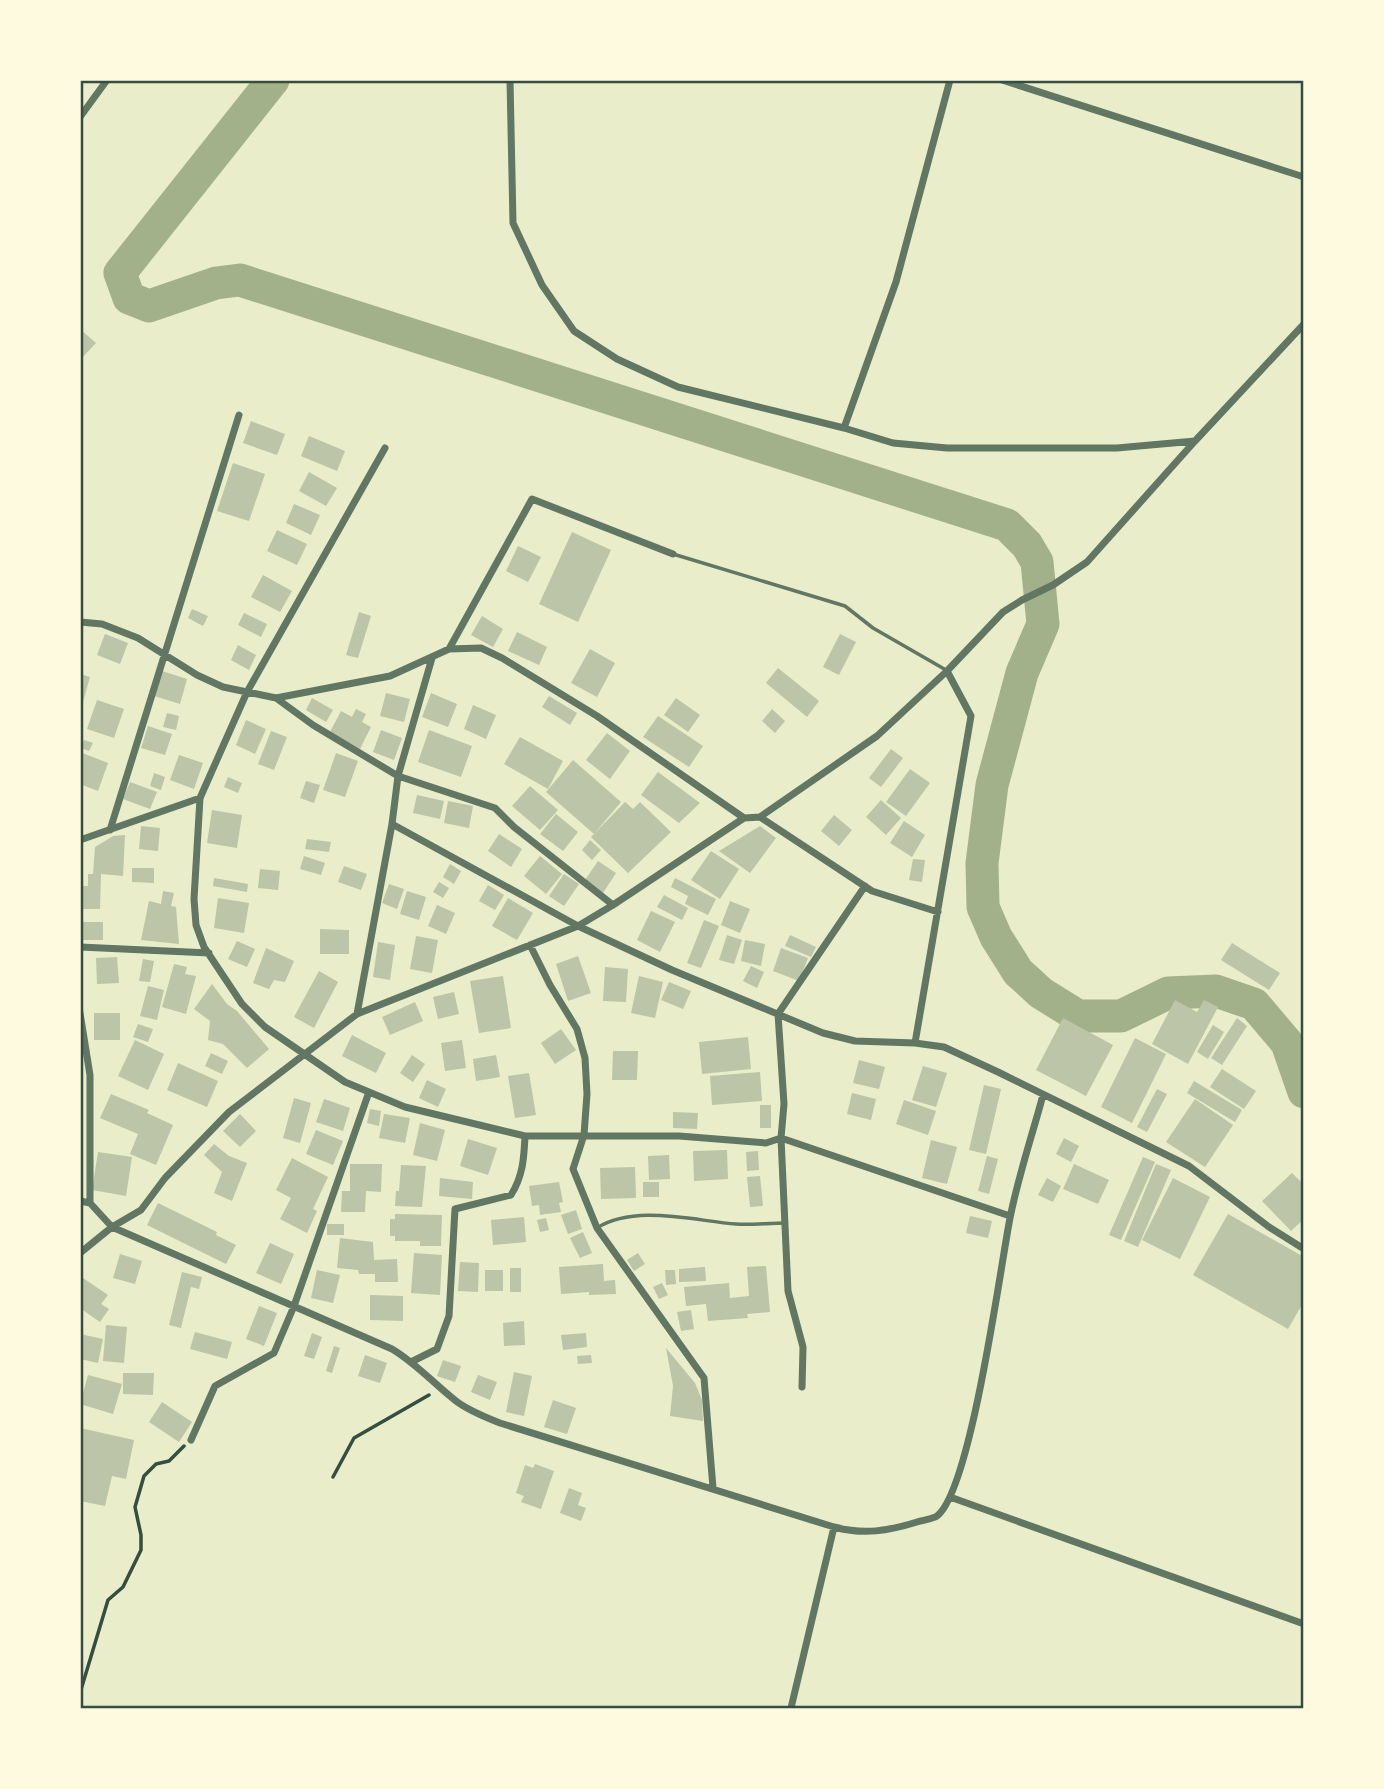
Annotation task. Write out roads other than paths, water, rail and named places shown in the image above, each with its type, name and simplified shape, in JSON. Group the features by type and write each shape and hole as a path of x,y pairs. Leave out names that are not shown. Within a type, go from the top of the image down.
{"street":[{"path":"80,117 107,80"},
{"path":"510,80 513,223 542,285 574,331 617,359 678,387 844,428 892,443 947,447 1116,448 1195,441"},
{"path":"844,428 897,282 950,80"},
{"path":"1002,80 1304,177"},
{"path":"80,1253 112,1227 141,1210 165,1178 229,1112 357,1014 578,926 744,818 760,817 877,736 947,671 1003,612 1053,585 1087,562 1304,324"},
{"path":"110,830 239,415"},
{"path":"385,448 247,692 200,798 194,899 196,925 204,947 242,1004 264,1027 303,1056 345,1082 405,1107 525,1136 678,1136 766,1143 780,1138 1010,1216"},
{"path":"449,649 532,499 673,554"},
{"path":"80,622 102,624 138,638 197,675 223,687 276,698 390,676 449,649 481,648 597,716 744,818"},
{"path":"357,1014 392,824 398,776 432,658"},
{"path":"915,1043 971,716 947,671"},
{"path":"276,698 398,776 495,808 514,827 613,905"},
{"path":"80,840 200,798"},
{"path":"760,817 872,891 938,912"},
{"path":"392,824 578,926 673,970 823,1033 855,1041 944,1046 1189,1166 1269,1227 1304,1248"},
{"path":"802,1388 803,1347 788,1291 780,1138 784,1104 778,1014 865,886"},
{"path":"530,945 577,1029 584,1058 587,1094 584,1135 573,1169 597,1228 704,1378 713,1488"},
{"path":"80,947 209,953"},
{"path":"80,1013 90,1075 90,1203"},
{"path":"191,1440 215,1386 274,1353 294,1306 369,1092"},
{"path":"80,1201 90,1203 112,1227 392,1349 413,1361 457,1402 479,1415 834,1527 854,1532 878,1532 937,1516 950,1497 959,1474 981,1386 1010,1216 1043,1095"},
{"path":"413,1361 437,1349 449,1316 455,1209 511,1195 519,1182 524,1165 525,1136"},
{"path":"950,1497 1304,1624"},
{"path":"791,1709 834,1527"}],"lane":[{"path":"673,554 845,606 873,628 947,671"},
{"path":"597,1228 607,1222 664,1214 736,1224 785,1223"}],"waterway":[{"path":"273,80 120,273 129,298 149,306 216,283 240,280 1007,525 1027,545 1037,562 1043,624 1022,673 992,785 982,863 983,907 996,937 1018,972 1041,993 1078,1016 1121,1016 1168,993 1216,991 1254,1004 1287,1043 1304,1092"}]}
